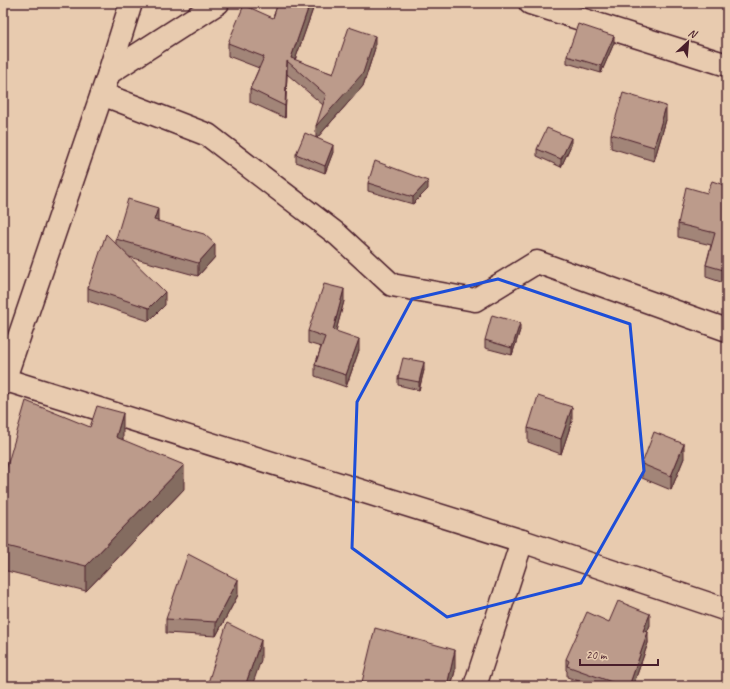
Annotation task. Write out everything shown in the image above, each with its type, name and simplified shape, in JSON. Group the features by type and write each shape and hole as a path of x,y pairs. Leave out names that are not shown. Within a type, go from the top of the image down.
{"street":[{"path":"131,3 110,72 4,381 522,542 727,610"},
{"path":"110,72 218,3"},
{"path":"530,3 727,65"},
{"path":"102,94 208,135 338,235 392,285 475,300 537,262 727,330"},
{"path":"475,686 522,542"}],"highlighted area":[{"path":"498,279 630,324 644,471 581,583 447,617 352,548 357,402 412,299"}],"building":[{"path":"278,3 310,3 291,58 333,74 349,27 375,36 363,73 316,126 326,95 287,61 285,106 250,89 264,57 228,43 244,5 273,18"},
{"path":"578,24 614,36 601,66 567,56"},
{"path":"623,93 666,106 654,147 611,134"},
{"path":"547,128 571,138 561,159 537,149"},
{"path":"305,133 333,145 325,166 296,154"},
{"path":"375,161 428,181 413,197 368,183"},
{"path":"712,181 727,186 727,271 706,265 715,233 678,224 686,187 707,193"},
{"path":"128,199 158,208 154,220 204,234 215,244 198,263 116,239"},
{"path":"106,234 165,292 149,308 88,288"},
{"path":"324,284 344,289 333,330 359,339 346,375 315,365 325,337 308,331"},
{"path":"492,315 520,323 512,348 485,340"},
{"path":"403,358 424,362 419,382 398,378"},
{"path":"538,396 572,407 561,439 528,428"},
{"path":"26,401 90,427 97,406 123,413 116,437 184,465 86,566 3,545 3,480"},
{"path":"654,432 684,444 671,476 642,464"},
{"path":"188,554 238,580 216,622 166,619"},
{"path":"618,601 650,614 643,631 648,632 629,686 623,686 567,666 569,661 566,659 587,612 609,622"},
{"path":"227,623 261,640 245,686 207,686"},
{"path":"375,628 455,650 447,686 375,686 376,684 362,682"}]}
